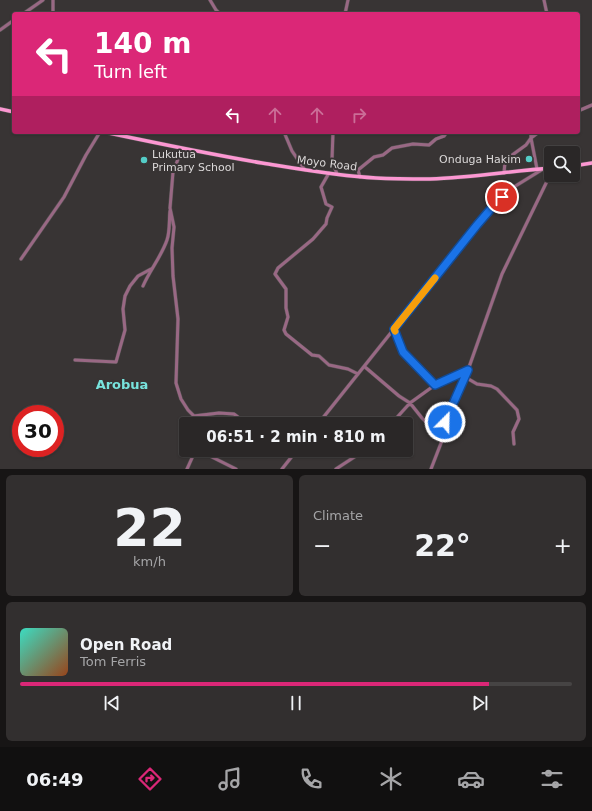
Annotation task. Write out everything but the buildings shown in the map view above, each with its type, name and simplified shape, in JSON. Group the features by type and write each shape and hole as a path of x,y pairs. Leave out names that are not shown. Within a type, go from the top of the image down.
{"main road":[{"path":"0,109 12,112"},
{"name":"Moyo Road","path":"113,134 182,149 305,170 360,176 431,179 544,169"},
{"path":"580,165 592,163"}],"street":[{"path":"26,12 44,0"},
{"path":"53,0 54,12"},
{"path":"210,0 218,12"},
{"path":"345,12 348,0"},
{"path":"544,0 547,12"},
{"path":"0,30 12,21"},
{"path":"580,110 592,105"},
{"path":"21,259 64,197 99,134"},
{"path":"285,134 292,151 305,170"},
{"path":"333,134 332,160 337,174"},
{"path":"360,176 358,170 374,157 383,155 392,148 413,144 429,145 446,134"},
{"path":"531,134 537,169"},
{"path":"504,173 505,162 508,158 526,145 537,134"},
{"path":"143,286 151,269 158,260 168,238 173,172 182,149"},
{"path":"324,417 495,204 509,190 544,169"},
{"path":"329,173 321,187 326,204 332,207 326,224 313,239 278,268 275,274 286,289 286,308 288,318 284,330 286,334 312,355 319,356 329,365 348,369 358,374"},
{"path":"431,469 443,438 442,430 468,370 502,274 547,182"},
{"path":"170,208 174,227 172,248 178,319 176,383 181,399 194,416 219,413 234,414 238,417"},
{"path":"75,360 116,362 125,330 123,309 125,296 130,286 138,276 151,269"},
{"path":"394,329 403,352 435,385"},
{"path":"365,367 399,396 410,403 422,418 443,438"},
{"path":"398,417 410,403 435,385 468,370"},
{"path":"465,377 477,384 491,386 497,389 517,410 519,419 513,432 514,444"},
{"path":"188,469 192,457"},
{"path":"212,457 236,469"},
{"path":"282,469 292,457"},
{"path":"336,469 354,457"}],"slow traffic":[{"path":"395,331 394,329 435,278"}],"place":[{"name":"Onduga Hakim","path":"529,159"},
{"name":"Lukutua Primary School","path":"144,160"}],"district":[{"name":"Arobua","path":"122,384"}],"route":[{"path":"445,422 468,370 435,385 403,352 394,329 477,225 502,197"}]}
